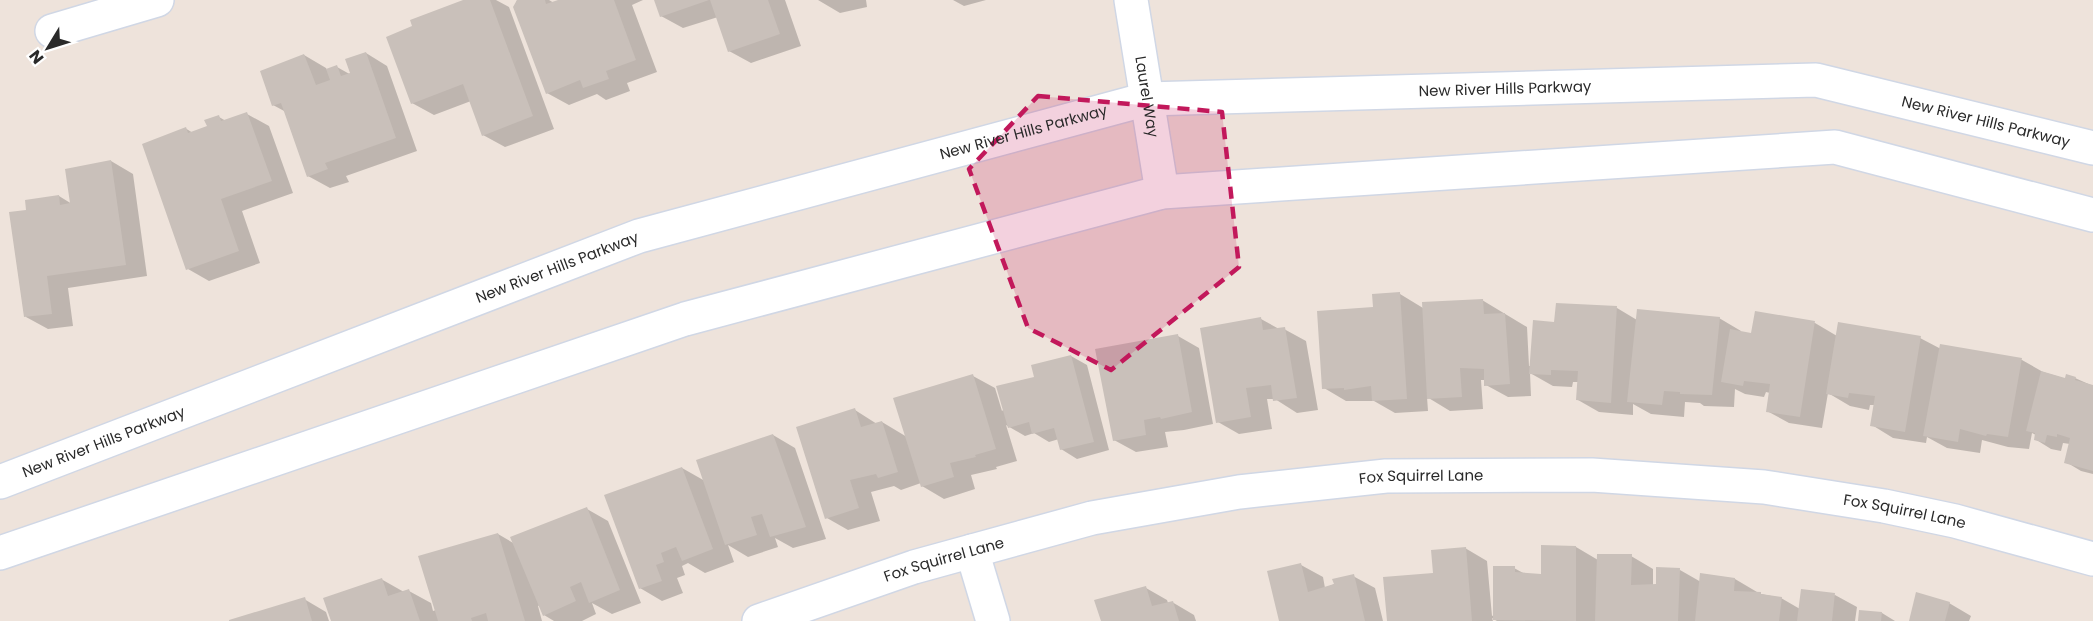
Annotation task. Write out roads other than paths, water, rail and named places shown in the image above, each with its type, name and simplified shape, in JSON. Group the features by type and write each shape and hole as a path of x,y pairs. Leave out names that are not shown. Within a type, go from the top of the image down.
{"street":[{"path":"51,31 157,0"},
{"name":"Laurel Way","path":"1131,0 1162,192"},
{"name":"New River Hills Parkway","path":"0,482 639,236 1147,99 1816,80 2093,148"},
{"path":"0,553 685,319 1162,192 1835,147 2093,215"},
{"name":"Fox Squirrel Lane","path":"759,621 914,567 1092,518 1239,492 1386,476 1592,475 1764,487 1873,504 1955,521 2093,559"},
{"path":"972,551 993,621"}]}
